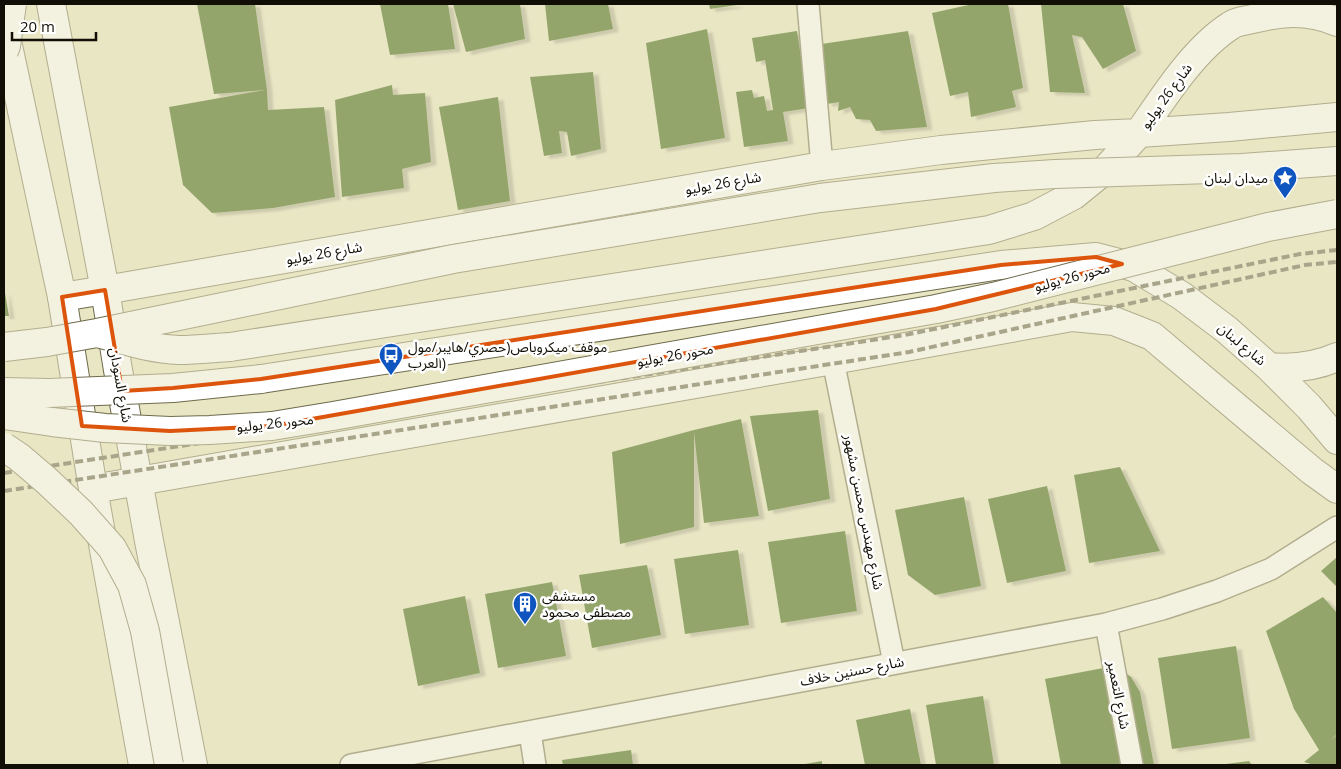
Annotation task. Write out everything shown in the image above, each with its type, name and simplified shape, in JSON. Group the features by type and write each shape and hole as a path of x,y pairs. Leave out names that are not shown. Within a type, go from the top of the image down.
{"main road":[{"path":"4,52 12,4"},
{"name":"شارع السودان","path":"56,4 106,290 118,370 193,765"},
{"name":"شارع 26 يوليو","path":"62,297 822,166 941,150 1095,135 1139,133 1189,64 1206,45 1231,24 1283,13 1305,14 1337,22"},
{"path":"4,27 62,297 93,489 143,765"},
{"path":"98,333 158,348 179,350 230,347 989,230 1034,216 1074,195 1106,169 1139,133 1337,117"},
{"path":"4,347 98,333 454,259 820,198 994,178 1055,174 1242,168 1337,161"},
{"name":"محور 26 يوليو","path":"4,415 105,428 170,431 272,426 936,309 993,297 1268,227 1337,214"},
{"name":"شارع لبنان","path":"4,392 49,393 173,388 261,379 1001,265 1096,257 1132,266 1182,296 1227,330 1269,367 1309,407 1337,440"},
{"path":"93,489 1072,317 1114,321 1152,336 1312,471 1337,488"},
{"path":"1269,367 1289,368 1308,366 1327,362 1337,357"},
{"path":"4,447 46,480 81,513 112,548 132,585 145,630 169,765"}],"street":[{"path":"808,4 822,166"},
{"path":"1231,24 1249,4"},
{"name":"شارع مهندس محسن مشهور","path":"833,360 894,664"},
{"name":"شارع حسنين خلاف","path":"350,765 1106,624 1172,606 1262,573 1337,527"},
{"name":"شارع التعمير","path":"1106,624 1132,765"},
{"path":"530,732 535,765"}],"highlighted area":[{"path":"1096,257 1122,264 936,309 272,426 170,431 82,426 62,297 105,290 122,391 261,379 1001,265"}],"building":[{"path":"197,4 255,4 268,110 324,107 335,197 273,208 212,213 183,185 169,107 265,90 214,94"},
{"path":"380,4 448,4 455,49 390,55"},
{"path":"453,4 520,4 525,39 466,52"},
{"path":"545,4 608,4 613,29 549,41"},
{"path":"709,4 737,4 737,5 710,9"},
{"path":"973,4 1008,4 1023,88 1012,91 1016,107 971,117 968,92 950,96 932,13"},
{"path":"1041,4 1123,4 1136,51 1103,69 1082,37 1072,35 1085,93 1050,92"},
{"path":"707,29 725,138 661,149 646,43"},
{"path":"797,31 809,108 783,112 788,141 744,147 736,92 752,90 754,98 764,96 767,111 773,110 765,60 756,62 752,38"},
{"path":"908,31 927,127 876,131 870,120 856,119 850,107 838,111 839,102 827,104 815,45"},
{"path":"593,72 601,149 571,156 567,132 559,131 562,153 544,156 530,77"},
{"path":"392,85 393,95 425,93 431,162 402,169 404,188 342,197 335,100"},
{"path":"498,97 510,201 458,210 439,107"},
{"path":"5,293 9,316 4,316"},
{"path":"818,410 830,499 768,511 750,416"},
{"path":"741,419 759,516 704,523 694,432 694,527 620,544 612,452"},
{"path":"1120,467 1160,551 1089,563 1074,475"},
{"path":"1047,486 1066,571 1007,583 988,499"},
{"path":"964,497 981,586 935,595 908,575 895,510"},
{"path":"845,531 857,611 781,623 768,542"},
{"path":"738,550 749,625 685,634 674,559"},
{"path":"1337,557 1337,587 1321,571"},
{"path":"647,565 661,635 592,648 579,575"},
{"name":"مستشفى مصطفى محمود","path":"552,582 566,656 498,668 485,594"},
{"path":"465,596 480,673 418,686 403,609"},
{"path":"1323,597 1337,613 1337,734 1330,741 1337,735 1337,765 1314,765 1304,762 1319,750 1294,709 1266,631"},
{"path":"1236,646 1250,738 1172,749 1158,658"},
{"path":"1114,666 1131,677 1140,692 1154,765 1061,765 1045,679"},
{"path":"983,696 994,765 936,765 926,705"},
{"path":"910,709 921,765 865,765 856,720"},
{"path":"631,750 633,765 563,765 562,760"},
{"path":"822,761 822,765 805,765 805,764"},
{"path":"1249,761 1252,765 1226,765 1226,764"}],"railway":[{"path":"4,473 905,335 1300,254 1337,250"},
{"path":"4,491 909,352 1305,265 1337,262"}],"place":[{"name":"ميدان لبنان","path":"1285,199"},
{"name":"موقف ميكروباص(حصري/هايبر/مول العرب)","path":"391,376"},
{"name":"مستشفى مصطفى محمود","path":"525,625"}]}
